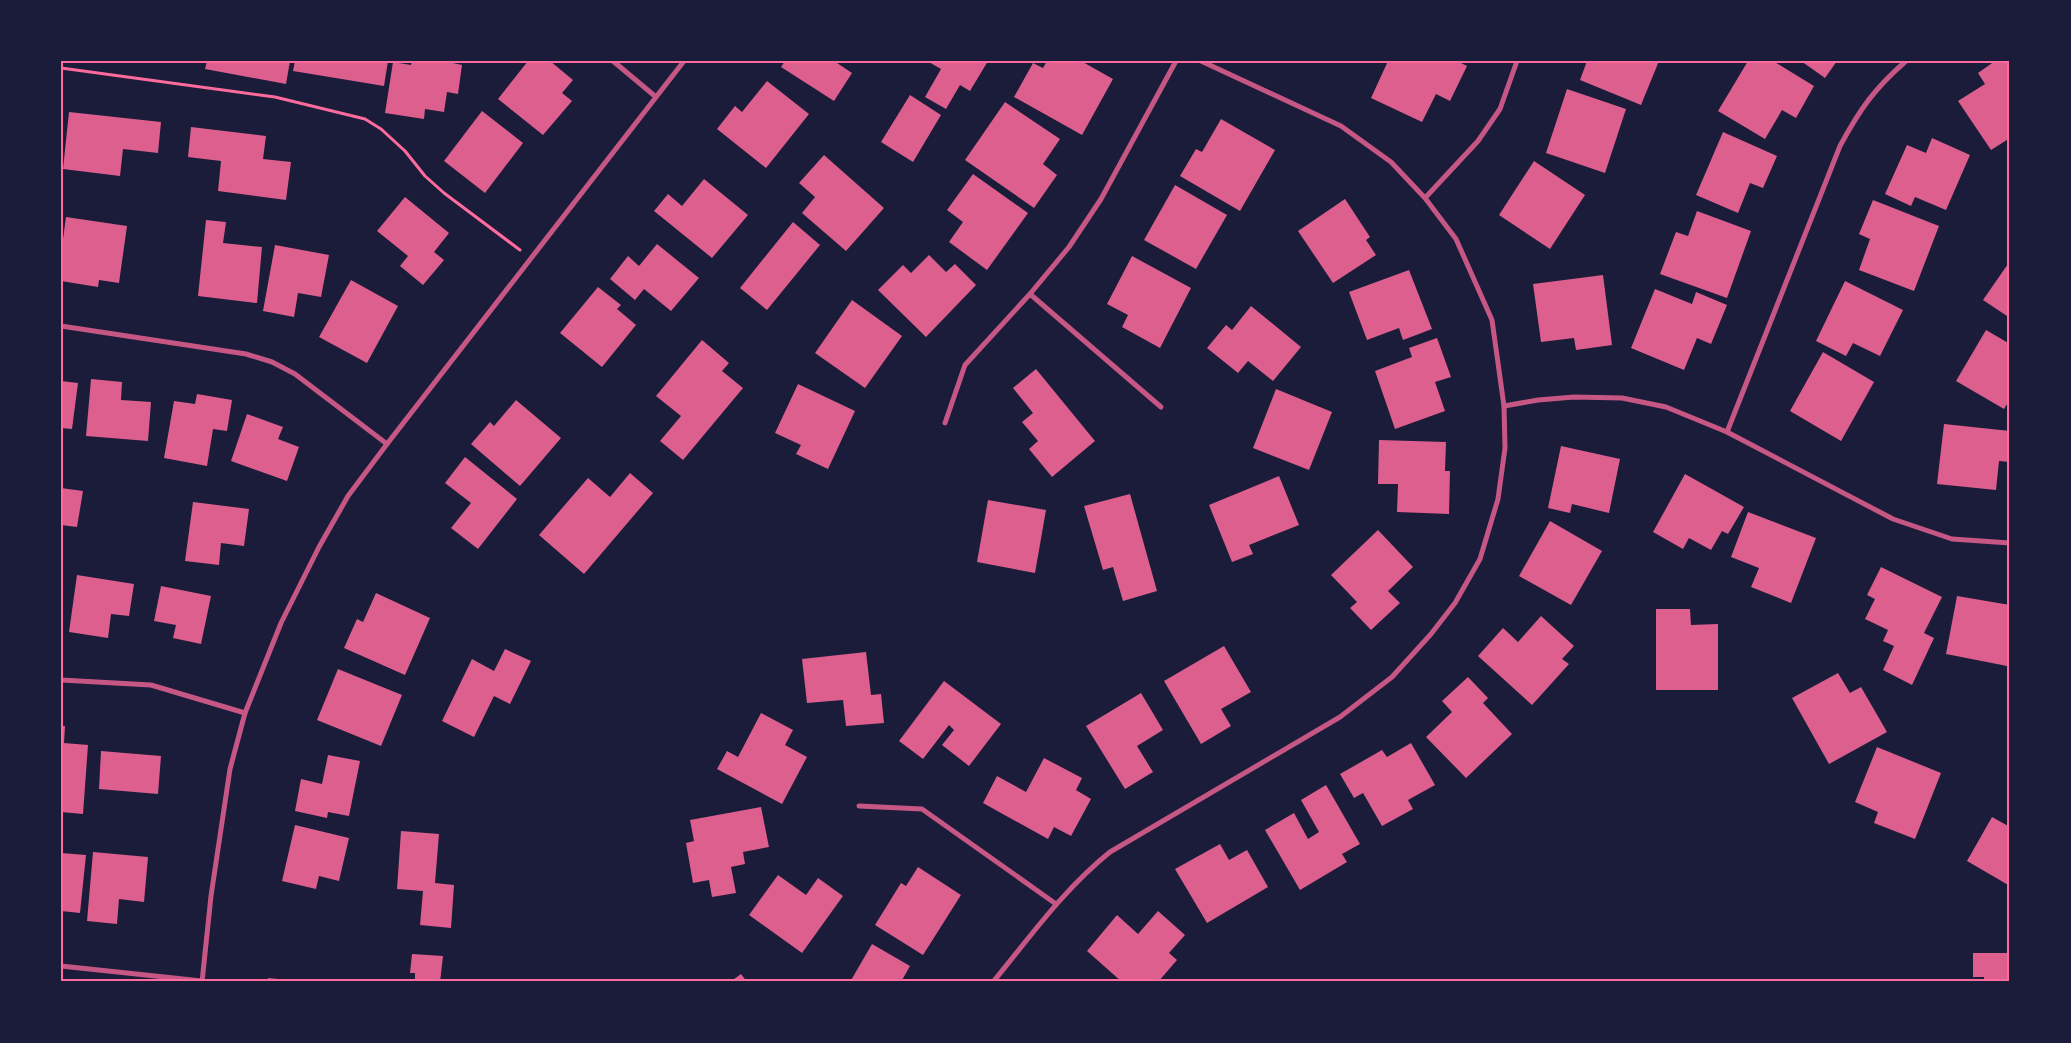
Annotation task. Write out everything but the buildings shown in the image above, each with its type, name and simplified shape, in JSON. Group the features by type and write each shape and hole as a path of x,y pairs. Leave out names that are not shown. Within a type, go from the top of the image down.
{"street":[{"path":"613,61 656,96"},
{"path":"61,966 202,982 211,896 230,769 245,713 282,622 318,547 348,496 387,444 684,61"},
{"path":"945,423 965,365 1030,294 1069,247 1101,199 1176,61"},
{"path":"993,982 1056,904 1092,867 1110,852 1340,716 1392,677 1431,634 1455,603 1480,559 1498,499 1505,448 1504,406 1492,320 1456,239 1425,198 1391,162 1341,126 1201,61"},
{"path":"1425,198 1478,141 1500,109 1517,61"},
{"path":"1727,432 1840,146 1861,108 1885,79 1906,61"},
{"path":"1030,294 1161,407"},
{"path":"61,326 246,354 272,362 312,386 387,444"},
{"path":"1504,406 1538,400 1574,397 1622,398 1666,407 1727,432 1893,519 1952,539 2010,543"},
{"path":"61,680 150,685 245,713"},
{"path":"859,806 922,809 1056,904"}],"path":[{"path":"61,68 275,97 365,119 381,129 405,150 425,176 444,193 530,258"}]}
